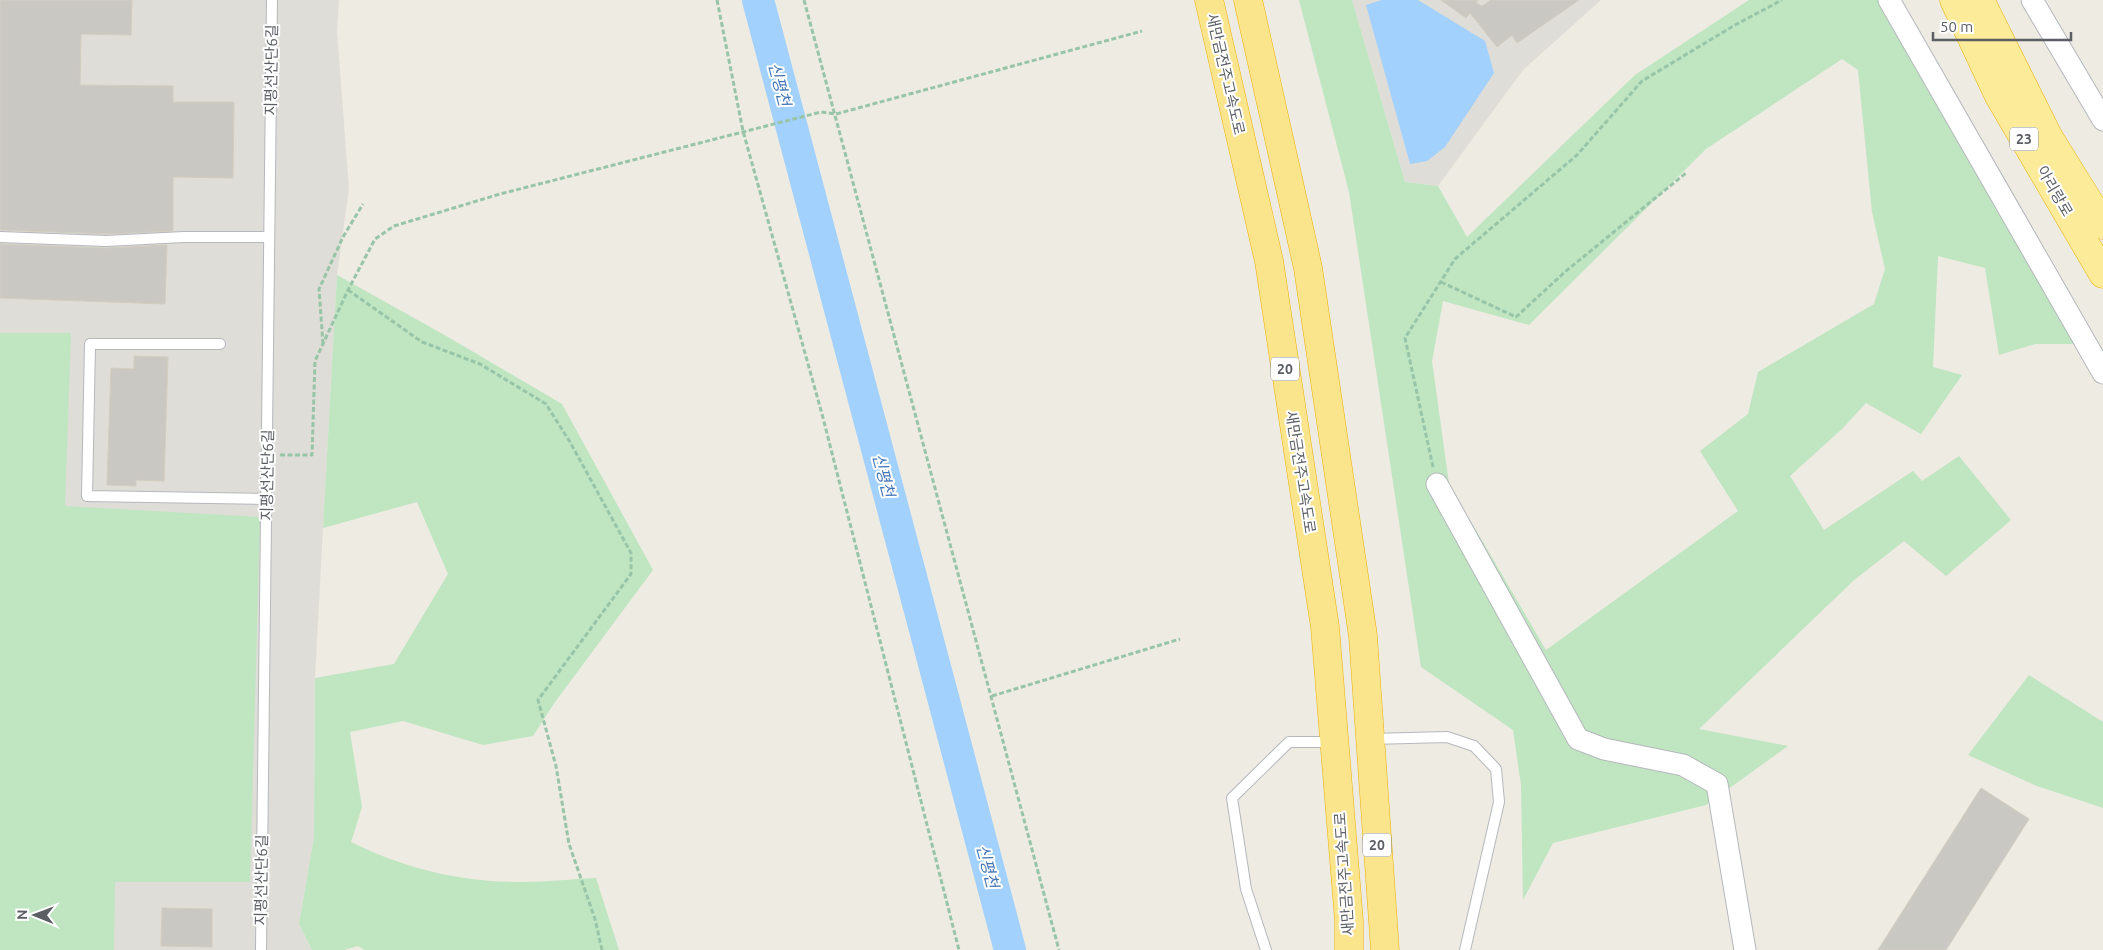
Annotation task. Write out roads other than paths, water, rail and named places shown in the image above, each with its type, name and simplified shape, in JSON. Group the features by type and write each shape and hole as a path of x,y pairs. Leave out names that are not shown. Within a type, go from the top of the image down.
{"highway":[{"name":"새만금전주고속도로","path":"1209,0 1269,261 1325,627 1349,950"},
{"name":"20","path":"1248,0 1308,268 1363,636 1385,950"},
{"name":"아리랑로","path":"1954,0 1999,96 2103,274"},
{"name":"아리랑로","path":"1980,0 2048,136 2103,225"}],"street":[{"path":"1889,0 2103,373"},
{"path":"2032,0 2103,120"},
{"path":"1437,484 1578,739 1604,749 1683,764 1717,784 1745,950"}],"lane":[{"name":"지평선산단6길","path":"260,950 272,0"},
{"path":"0,237 106,241 184,237 270,237"},
{"path":"220,344 90,344 87,496 266,499"},
{"path":"1370,739 1447,737 1474,746 1496,769 1499,802 1465,950"},
{"path":"1266,950 1246,889 1232,798 1288,742 1334,742"}],"water":[{"path":"1382,0 1418,0 1485,41 1494,73 1445,147 1427,161 1410,164 1366,5"}],"waterway":[{"name":"신평천","path":"758,0 1010,950"}]}
